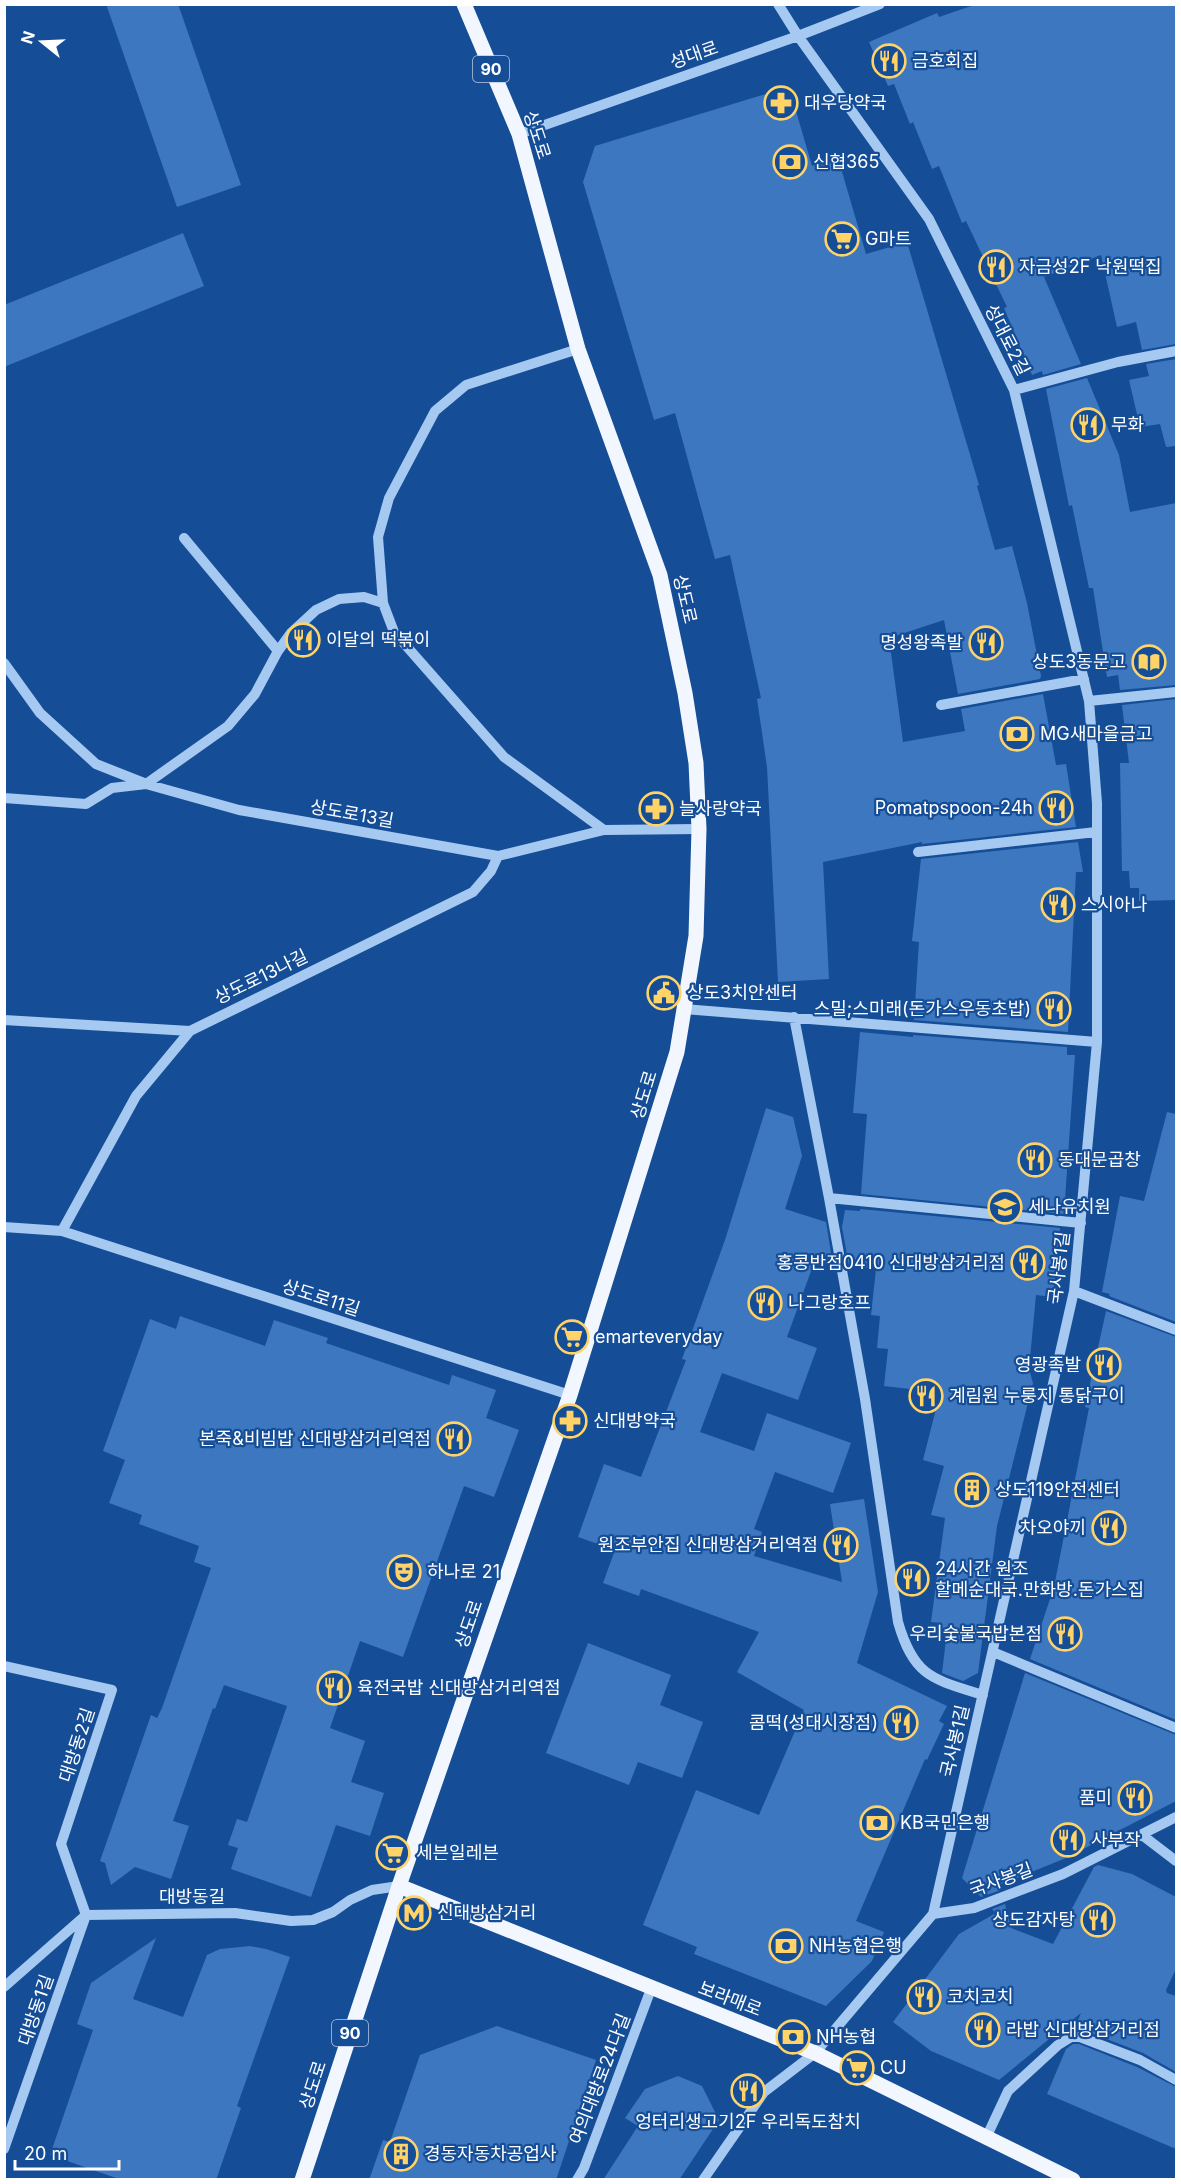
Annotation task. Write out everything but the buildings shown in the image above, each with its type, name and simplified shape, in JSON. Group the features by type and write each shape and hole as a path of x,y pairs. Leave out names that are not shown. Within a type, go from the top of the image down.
{"main road":[{"name":"상도로","path":"302,2180 399,1886 570,1395 677,1052 696,936 699,829 696,763 685,693 660,575 578,349 519,134 464,4"},
{"name":"보라매로","path":"399,1886 815,2053 986,2138 1052,2175 1072,2180"}],"street":[{"name":"성대로2길","path":"778,4 798,36 929,219 1014,390 1089,701"},
{"name":"성대로","path":"519,134 798,36 880,4"},
{"path":"578,349 466,385 435,411 389,498 378,537 383,603 394,632 504,757 604,830"},
{"path":"1014,390 1118,362 1176,351"},
{"path":"184,538 278,651"},
{"path":"4,663 40,713 96,764 146,784 228,726 255,693 278,651 291,633 316,610 339,599 364,597 383,603"},
{"path":"942,705 1084,679"},
{"path":"1089,701 1176,692"},
{"name":"국사봉1길","path":"933,1914 1074,1292 1097,1042 1096,803 1089,701"},
{"name":"상도로13길","path":"4,798 86,804 112,788 146,784 239,810 498,856 604,830 699,829"},
{"path":"918,852 1096,832"},
{"name":"상도로13나길","path":"4,1020 190,1031 473,892 491,871 498,856"},
{"path":"684,1009 1097,1042"},
{"path":"794,1017 830,1198 865,1399 898,1622 905,1646 925,1673 942,1683 983,1695"},
{"path":"62,1231 136,1096 190,1031"},
{"path":"830,1198 1081,1223"},
{"name":"상도로11길","path":"4,1227 62,1231 570,1395"},
{"path":"1074,1292 1176,1330"},
{"path":"993,1652 1176,1728"},
{"name":"대방동2길","path":"4,1666 112,1690 61,1844 86,1915"},
{"name":"국사봉길","path":"933,1914 974,1908 1063,1874 1176,1817"},
{"path":"1142,1835 1176,1861"},
{"name":"대방동길","path":"86,1915 235,1913 291,1920 313,1920 333,1912 350,1900 372,1890 399,1886"},
{"path":"703,2180 764,2092 815,2053 933,1914"},
{"path":"4,1987 86,1915"},
{"name":"대방동1길","path":"4,2149 86,1915"},
{"name":"여의대방로24다길","path":"577,2180 584,2168 651,1989"},
{"path":"986,2138 1008,2091 1058,2045 1071,2037 1080,2037 1140,2060 1176,2080"}],"place":[{"name":"금호회집","path":"889,61"},
{"name":"대우당약국","path":"781,103"},
{"name":"신협365","path":"790,162"},
{"name":"G마트","path":"842,239"},
{"name":"자금성2F 낙원떡집","path":"996,267"},
{"name":"무화","path":"1088,425"},
{"name":"이달의 떡볶이","path":"303,640"},
{"name":"명성왕족발","path":"986,643"},
{"name":"상도3동문고","path":"1149,662"},
{"name":"MG새마을금고","path":"1017,734"},
{"name":"Pomatpspoon-24h","path":"1056,808"},
{"name":"늘사랑약국","path":"656,809"},
{"name":"스시아나","path":"1058,905"},
{"name":"상도3치안센터","path":"664,993"},
{"name":"스밀;스미래(돈가스우동초밥)","path":"1054,1009"},
{"name":"동대문곱창","path":"1035,1160"},
{"name":"세나유치원","path":"1005,1207"},
{"name":"홍콩반점0410 신대방삼거리점","path":"1028,1263"},
{"name":"나그랑호프","path":"765,1303"},
{"name":"emarteveryday","path":"572,1337"},
{"name":"영광족발","path":"1104,1365"},
{"name":"계림원 누룽지 통닭구이","path":"926,1396"},
{"name":"신대방약국","path":"570,1421"},
{"name":"본죽&비빔밥 신대방삼거리역점","path":"454,1439"},
{"name":"상도119안전센터","path":"972,1490"},
{"name":"차오야끼","path":"1109,1528"},
{"name":"원조부안집 신대방삼거리역점","path":"841,1545"},
{"name":"하나로 21","path":"404,1572"},
{"name":"24시간 원조 할메순대국.만화방.돈가스집","path":"912,1579"},
{"name":"우리숯불국밥본점","path":"1065,1634"},
{"name":"육전국밥 신대방삼거리역점","path":"334,1688"},
{"name":"콤떡(성대시장점)","path":"901,1723"},
{"name":"품미","path":"1135,1798"},
{"name":"KB국민은행","path":"877,1823"},
{"name":"사부작","path":"1068,1840"},
{"name":"세븐일레븐","path":"393,1853"},
{"name":"신대방삼거리","path":"414,1913"},
{"name":"상도감자탕","path":"1098,1920"},
{"name":"NH농협은행","path":"786,1946"},
{"name":"코치코치","path":"924,1997"},
{"name":"라밥 신대방삼거리점","path":"983,2030"},
{"name":"NH농협","path":"793,2037"},
{"name":"CU","path":"857,2068"},
{"name":"엉터리생고기2F 우리독도참치","path":"748,2091"},
{"name":"경동자동차공업사","path":"401,2154"}]}
